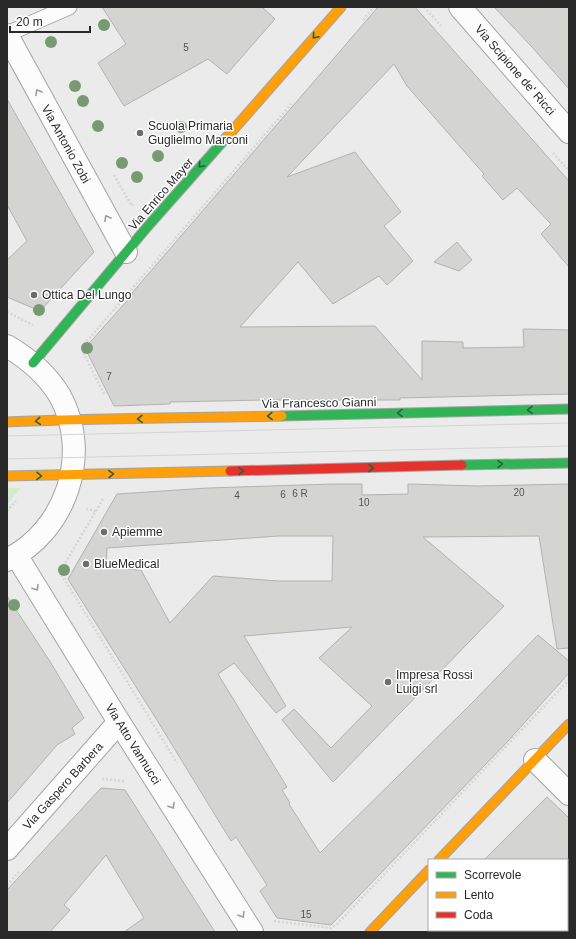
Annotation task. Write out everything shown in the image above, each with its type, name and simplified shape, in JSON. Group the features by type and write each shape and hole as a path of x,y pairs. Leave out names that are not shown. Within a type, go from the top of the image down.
{"street":[{"name":"Via Enrico Mayer","path":"33,363 126,252 341,7"},
{"name":"Via Scipione de' Ricci","path":"460,7 569,132"},
{"name":"Via Antonio Zobi","path":"7,35 126,252"},
{"path":"7,346 21,354 44,373 63,402 69,418 74,458 72,475 62,504 52,521 42,534 11,558"},
{"name":"Via Francesco Gianni","path":"7,422 69,418 136,419 569,409"},
{"path":"7,476 569,463"},
{"name":"Via Atto Vannucci","path":"11,558 119,722 252,932"},
{"name":"Via Gaspero Barbera","path":"7,849 119,722"},
{"path":"440,859 569,724"},
{"path":"535,760 569,794"},
{"path":"370,932 428,871"}],"lane":[{"path":"7,35 69,7"}],"path":[{"path":"361,23 374,7"},
{"path":"107,399 81,348 297,98"},
{"path":"7,312 34,326"},
{"path":"7,511 17,500 21,498"},
{"path":"103,498 60,572 179,766"},
{"path":"271,917 274,921 331,928 337,924 569,680"}],"green space":[{"path":"7,488 21,488 7,504"}],"building":[{"name":"Scuola Primaria Guglielmo Marconi","path":"102,7 262,7 275,19 227,74 208,59 124,106 98,63 126,44"},
{"path":"378,7 415,7 569,181 569,267 541,234 551,224 517,188 503,200 482,176 484,174 407,86 394,64 287,177 355,152 401,212 384,226 413,261 387,285 379,276 333,304 298,262 240,327 375,326 422,380 422,341 463,342 463,348 524,347 523,329 569,330 569,394 400,398 400,400 170,402 170,404 114,406 85,348 133,294 132,293"},
{"path":"494,7 569,7 569,89 532,47"},
{"path":"7,99 94,252 40,311 7,297 7,260 27,241 7,205"},
{"path":"457,242 472,260 459,271 434,262"},
{"path":"362,484 362,495 408,494 408,484 478,486 569,484 569,648 557,649 539,536 423,537 504,606 333,782 282,720 294,709 331,748 372,706 319,658 352,627 244,636 286,706 276,713 234,663 218,674 287,787 282,790 290,803 289,804 320,853 472,703 538,635 569,661 569,673 509,740 331,925 277,918 260,891 267,885 236,837 231,841 68,579 117,494 208,488","holes":["279,536 333,536 332,581 278,581 213,576 170,623 141,570 106,568 107,548"]},
{"path":"7,596 49,660 84,718 72,728 75,734 57,745 7,803"},
{"path":"101,788 125,790 215,932 124,932 144,918 106,855 64,905 70,910 50,932 7,932 7,890"},
{"path":"547,797 569,818 569,860 485,859"}],"tram line":[{"path":"7,436 569,423"},
{"path":"7,459 569,446"}],"traffic: fast":[{"path":"33,363 148,226 226,138"},
{"path":"282,416 569,409"},
{"path":"462,465 569,463"}],"traffic: slow":[{"path":"226,138 341,7"},
{"path":"7,422 282,416"},
{"path":"7,476 230,471"},
{"path":"440,859 569,724"},
{"path":"370,932 428,871"}],"traffic: jam":[{"path":"230,471 462,465"}],"place":[{"name":"Scuola Primaria Guglielmo Marconi","path":"140,133"},
{"name":"Ottica Del Lungo","path":"34,295"},
{"name":"Apiemme","path":"104,532"},
{"name":"BlueMedical","path":"86,564"},
{"name":"Impresa Rossi Luigi srl","path":"388,682"}]}
